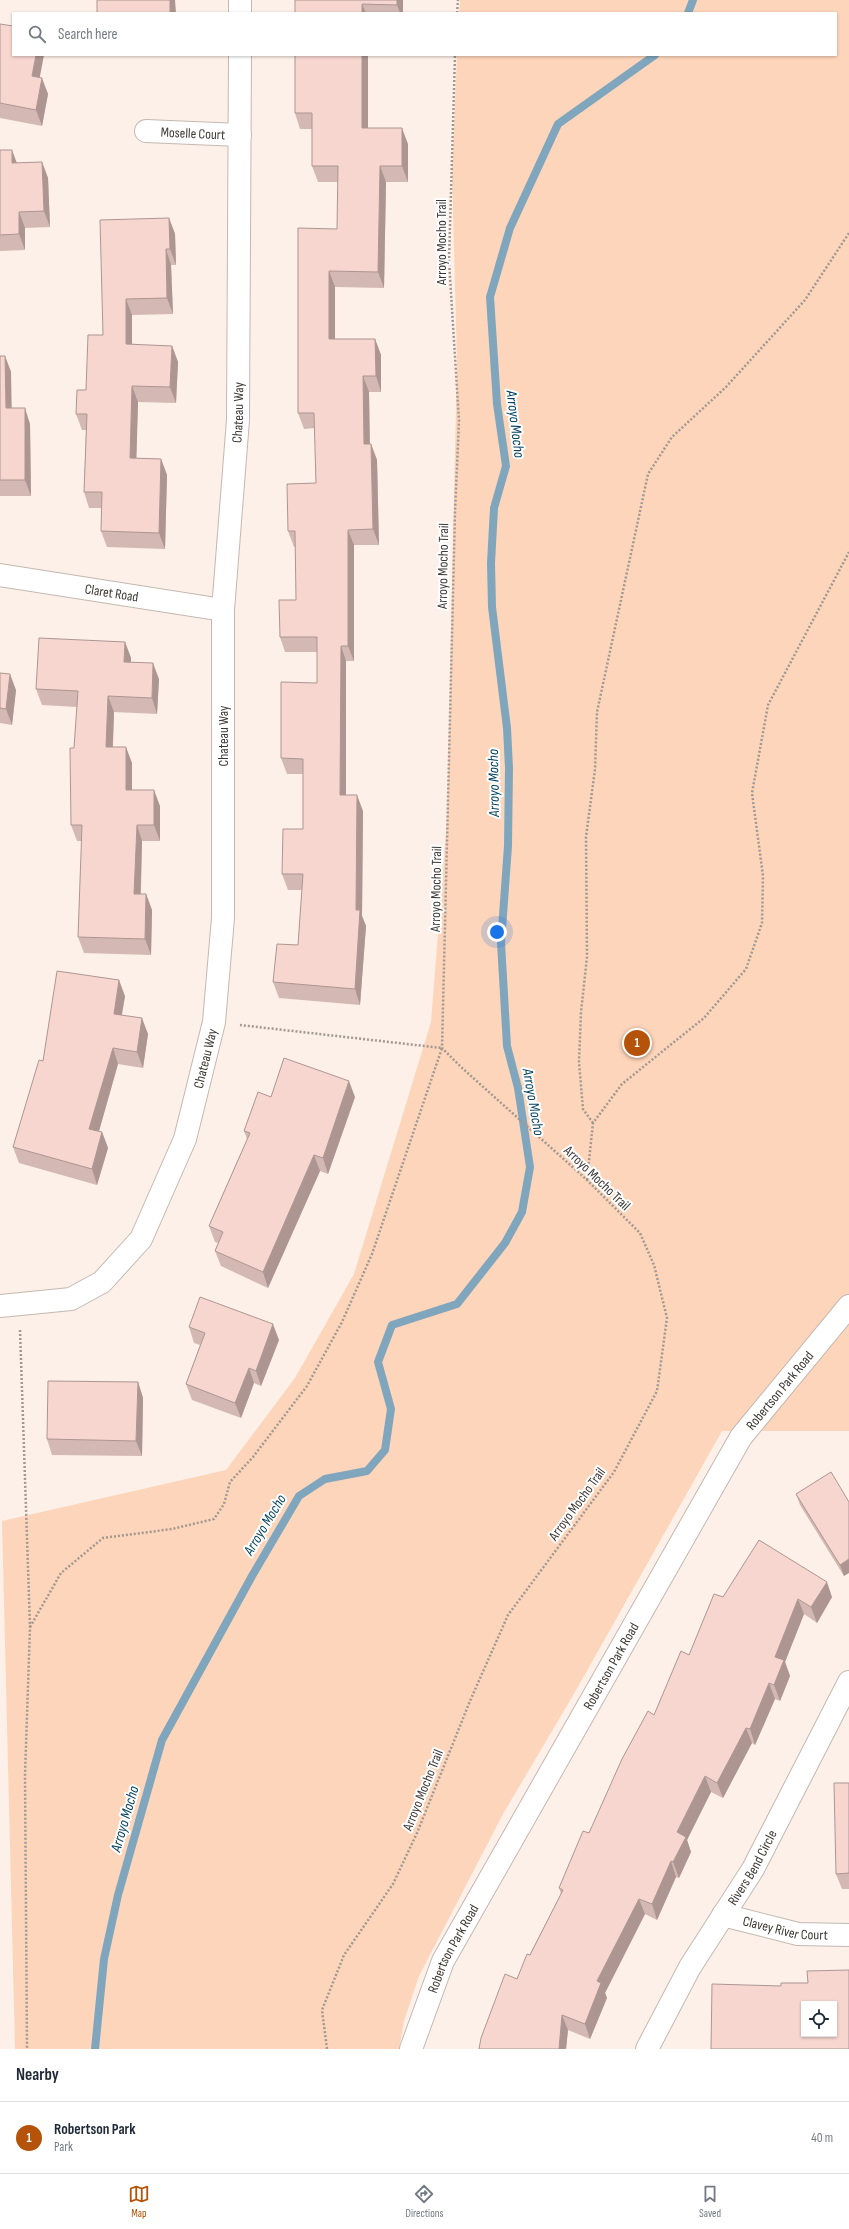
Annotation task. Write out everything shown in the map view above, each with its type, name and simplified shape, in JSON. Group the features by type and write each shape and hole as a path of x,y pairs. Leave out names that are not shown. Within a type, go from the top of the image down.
{"street":[{"path":"240,0 240,12"},
{"name":"Chateau Way","path":"10,1306 71,1299 102,1282 141,1239 184,1139 214,1022 222,918 223,610 238,420 240,56"},
{"name":"Moselle Court","path":"146,131 240,135"},
{"name":"Claret Road","path":"0,575 223,610"},
{"name":"Robertson Park Road","path":"411,2049 443,1961 741,1437 849,1306"},
{"name":"Rivers Bend Circle","path":"647,2049 690,1966 753,1868 849,1682"},
{"name":"Clavey River Court","path":"723,1915 798,1934 849,1935"}],"path":[{"path":"457,12 458,0"},
{"name":"Arroyo Mocho Trail","path":"327,2049 322,2010 344,1955 393,1884 417,1833 470,1701 508,1615 614,1472 658,1391 667,1318 654,1265 640,1233 587,1180 461,1067 442,1048 454,511 459,421 449,261 455,56"},
{"path":"593,1123 583,1109 579,1062 581,1012 587,957 586,837 595,769 596,712 648,474 672,437 726,387 805,300 849,232"},
{"path":"587,1180 593,1123 622,1084 704,1018 746,969 762,923 763,876 752,793 768,705 849,552"},
{"path":"30,1628 61,1573 102,1538 172,1530 214,1519 224,1504 230,1482 252,1457 307,1386 342,1322 372,1254 442,1048 214,1022"},
{"path":"10,1306 30,1628 25,1775 28,2049"}],"shaded area":[{"path":"460,0 849,0 849,1431 722,1431 575,1692 503,1814 419,1976 404,2021 399,2049 15,2049 2,1521 226,1470 295,1378 354,1274 431,1022 447,820 457,362 452,174 457,56 837,56 837,12 459,12"}],"building":[{"path":"97,0 170,0 170,12 97,12"},
{"path":"295,0 397,0 397,5 362,4 362,12 295,12"},
{"path":"0,24 12,26 12,56 36,56 32,76 42,78 36,110 0,103"},
{"path":"295,56 362,56 362,128 402,128 402,166 380,166 378,272 329,271 329,339 375,339 376,376 363,376 364,444 371,444 373,529 348,530 348,646 341,646 340,795 357,795 356,910 360,910 355,989 273,982 277,944 298,945 303,874 282,874 283,829 303,829 303,759 281,758 281,682 317,683 317,637 280,637 279,600 296,600 295,531 288,531 287,484 316,483 314,413 298,413 298,228 337,229 338,166 312,166 312,113 295,113"},
{"path":"0,150 12,150 12,163 42,162 44,211 19,212 19,234 0,235"},
{"path":"169,218 170,249 166,249 167,298 126,299 126,344 172,346 170,387 132,386 130,458 161,459 159,533 101,531 102,492 84,492 87,414 76,414 77,390 86,390 88,335 103,335 100,220"},
{"path":"0,356 5,356 6,408 25,408 25,480 0,480"},
{"path":"39,638 125,642 124,662 153,663 152,698 108,696 106,747 126,747 126,790 154,790 154,825 137,825 134,894 146,894 145,939 78,937 82,825 71,825 70,748 74,748 78,691 36,689"},
{"path":"0,673 10,674 6,709 0,708"},
{"path":"57,971 119,980 114,1014 142,1018 137,1052 113,1048 89,1129 102,1132 92,1169 13,1147 39,1060 43,1061"},
{"path":"284,1058 349,1081 323,1158 314,1155 263,1272 215,1251 223,1232 209,1226 250,1133 244,1131 258,1092 271,1097"},
{"path":"200,1297 273,1324 256,1371 249,1368 235,1403 186,1384 205,1333 189,1327"},
{"path":"48,1381 138,1382 136,1441 47,1439"},
{"path":"831,1472 849,1502 849,1559 840,1565 796,1494"},
{"path":"759,1540 827,1582 811,1607 798,1599 775,1657 784,1660 774,1685 769,1683 750,1729 746,1728 717,1783 705,1776 677,1832 686,1837 673,1862 671,1861 652,1904 639,1899 597,1981 601,1983 585,2024 562,2015 559,2049 479,2049 481,2038 505,1974 517,1979 527,1954 530,1955 563,1890 559,1888 583,1831 589,1833 622,1759 648,1711 654,1715 681,1651 689,1655 714,1594 723,1597"},
{"path":"834,1783 849,1783 849,1873 836,1874"},
{"path":"849,1970 849,2049 711,2049 712,1984 781,1986 781,1983 808,1983 807,1971"}],"waterway":[{"name":"Arroyo Mocho","path":"688,12 693,0"},
{"name":"Arroyo Mocho","path":"95,2049 104,1959 118,1895 162,1740 252,1576 299,1496 325,1479 367,1471 385,1450 391,1409 378,1362 392,1325 457,1304 505,1243 522,1212 530,1167 518,1088 507,1046 501,943 508,846 509,768 507,728 492,607 491,563 494,508 506,466 497,404 490,297 510,228 558,124 654,56"}],"place":[{"name":"Robertson Park","path":"637,1043"}]}
